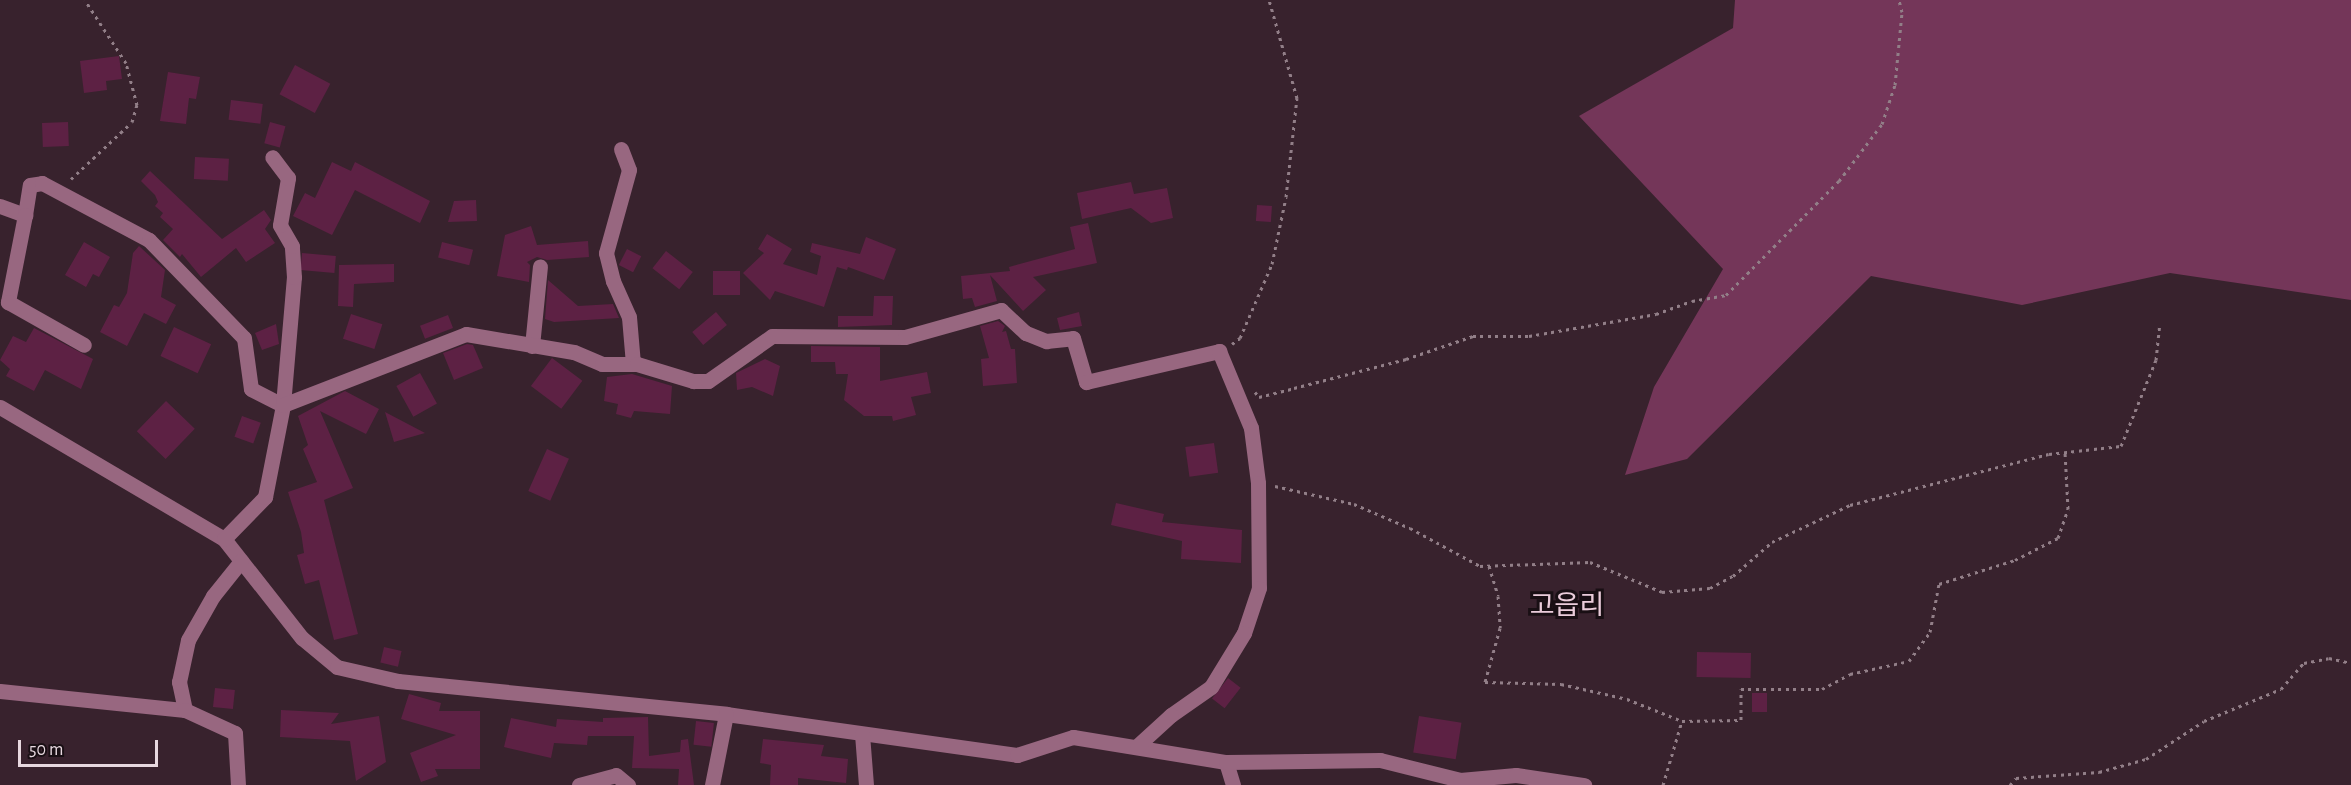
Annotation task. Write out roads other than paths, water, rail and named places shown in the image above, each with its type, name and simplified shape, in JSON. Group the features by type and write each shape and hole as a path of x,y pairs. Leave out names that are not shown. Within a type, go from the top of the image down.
{"street":[{"path":"621,149 628,170 606,253 612,281 629,317 633,364"},
{"path":"224,539 265,497 283,405 294,277 292,246 280,225 288,178 272,157"},
{"path":"84,345 8,302 30,185 42,183 149,240 244,338 251,389 283,405 466,334 574,352 602,364 633,364 693,381 708,381 772,336 906,337 1001,310 1026,333 1046,341 1073,338 1086,382 1219,351 1251,428 1258,483 1259,588 1244,633 1211,687 1172,715 1137,746"},
{"path":"0,206 25,215"},
{"path":"532,346 540,266"},
{"path":"0,407 224,539 302,638 337,667 398,681 726,714 1017,754 1073,737 1226,762 1380,759 1460,780 1516,775 1584,785"},
{"path":"185,710 179,682 188,640 213,596 241,561"},
{"path":"0,691 185,710 235,733 238,785"},
{"path":"712,785 726,714"},
{"path":"862,734 866,785"},
{"path":"1226,762 1233,785"},
{"path":"579,785 616,775 628,785"}],"district":[{"name":"고읍리","path":"1567,606"}]}
